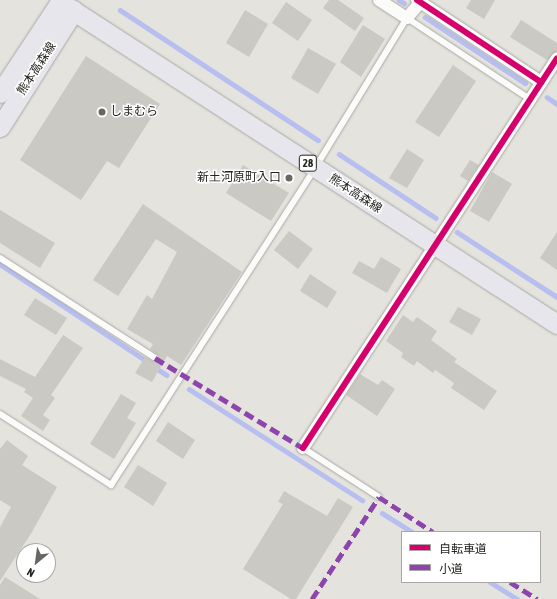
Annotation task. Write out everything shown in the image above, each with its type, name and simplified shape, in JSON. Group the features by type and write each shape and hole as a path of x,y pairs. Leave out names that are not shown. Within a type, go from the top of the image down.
{"main road":[{"name":"熊本高森線","path":"0,93 67,6"},
{"name":"熊本高森線","path":"0,127 67,6"},
{"name":"熊本高森線","path":"67,6 433,246 557,324"}],"street":[{"path":"379,0 408,18 420,1 541,82"},
{"path":"303,448 433,246 557,58"}],"lane":[{"path":"0,414 111,485 315,168 408,18 530,99"},
{"path":"0,258 155,358"},
{"path":"303,448 379,497"}],"building":[{"path":"329,0 338,0 364,18 355,31 323,8"},
{"path":"471,0 495,0 484,19 466,8"},
{"path":"286,2 312,20 298,41 272,23"},
{"path":"245,10 268,24 249,57 226,43"},
{"path":"521,20 557,43 557,51 547,60 510,37"},
{"path":"363,25 385,39 361,77 340,62"},
{"path":"308,48 336,64 318,94 291,78"},
{"name":"しまむら","path":"86,56 160,104 119,168 107,161 81,200 20,160"},
{"path":"453,65 476,81 439,137 415,122"},
{"path":"407,149 424,160 407,188 389,178"},
{"path":"470,160 479,165 468,181 460,176"},
{"path":"243,165 289,193 271,221 226,193"},
{"path":"492,172 512,184 489,222 470,211"},
{"path":"143,204 242,272 181,365 167,356 152,382 135,373 145,357 155,362 159,356 150,349 153,344 127,329 147,295 152,299 177,252 156,239 118,296 93,280"},
{"path":"0,210 55,243 40,268 0,243"},
{"path":"289,231 313,249 298,269 274,250"},
{"path":"557,232 557,270 540,258"},
{"path":"381,257 401,269 387,293 352,273 359,261 374,269"},
{"path":"310,274 337,292 327,308 300,291"},
{"path":"35,298 67,318 56,335 24,315"},
{"path":"458,307 481,319 472,335 449,322"},
{"path":"403,315 413,322 417,317 437,331 431,340 457,359 454,362 497,391 484,410 451,388 454,383 435,370 433,373 417,361 414,366 401,357 403,353 386,341"},
{"path":"63,335 83,348 51,395 55,398 43,415 50,420 43,431 21,416 33,398 24,392 26,389 0,376 0,359 35,377"},
{"path":"360,374 378,385 382,380 395,389 377,416 346,395"},
{"path":"121,394 136,403 127,418 136,423 114,459 90,444"},
{"path":"168,422 195,440 183,459 156,441"},
{"path":"7,440 28,456 22,465 57,487 25,543 16,543 16,556 0,581 0,527 11,507 0,500 0,449"},
{"path":"138,465 167,483 153,506 124,487"},
{"path":"284,491 327,516 338,498 353,507 296,599 291,599 243,569 283,504 278,502"},
{"path":"5,577 40,599 0,599 0,585"}],"waterway":[{"path":"399,0 404,3"},
{"path":"120,10 318,140"},
{"path":"425,17 525,83"},
{"path":"547,97 557,104"},
{"path":"339,154 436,218"},
{"path":"457,232 557,297"},
{"path":"0,264 148,362"},
{"path":"154,367 167,375"},
{"path":"189,389 362,500"},
{"path":"382,513 410,531"},
{"path":"492,583 517,599"}],"marked path":[{"path":"155,358 303,448"},
{"path":"312,599 379,497 431,531"},
{"path":"512,583 537,599"}],"cycle path":[{"path":"417,0 541,82"},
{"path":"303,448 557,58"}],"place":[{"name":"しまむら","path":"102,112"},
{"name":"新土河原町入口","path":"289,178"}]}
